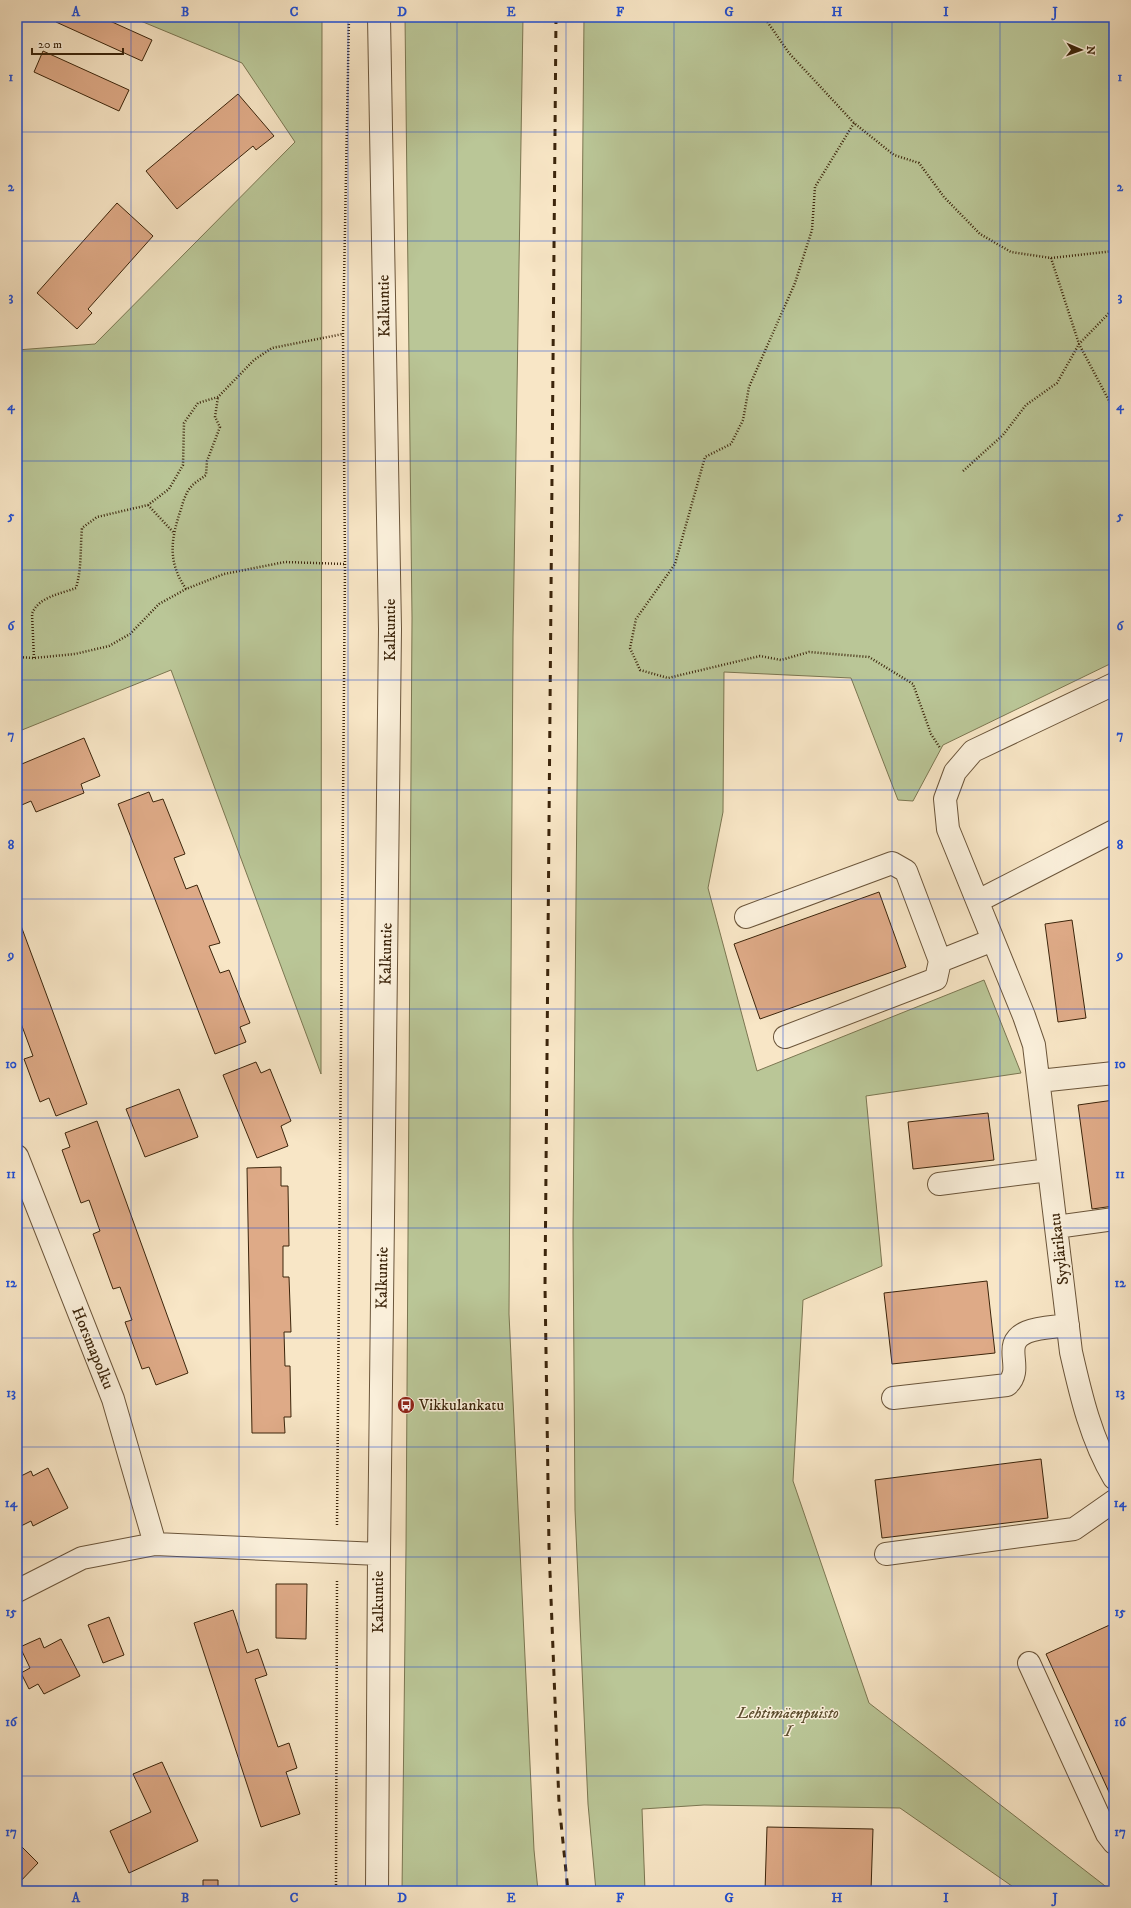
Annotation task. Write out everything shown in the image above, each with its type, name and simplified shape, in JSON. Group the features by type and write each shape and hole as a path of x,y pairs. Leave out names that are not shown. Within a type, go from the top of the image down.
{"street":[{"name":"Kalkuntie","path":"377,1891 379,1554 390,629 379,17"},
{"path":"955,772 973,751 1114,684"},
{"name":"Syylärikatu","path":"955,772 945,799 948,829 1024,1016 1034,1045 1071,1352 1082,1400 1095,1439 1114,1478"},
{"path":"978,901 1114,831"},
{"path":"746,917 892,863 906,871 940,961 936,979 785,1037"},
{"path":"940,961 993,940"},
{"path":"1039,1081 1114,1073"},
{"name":"Horsmapolku","path":"17,1156 113,1399 155,1544"},
{"path":"939,1184 1049,1170"},
{"path":"1056,1227 1114,1219"},
{"path":"893,1398 1007,1385 1014,1379 1015,1372 1013,1347 1018,1337 1029,1331 1068,1325"},
{"path":"886,1554 1074,1529 1114,1501"},
{"path":"17,1590 82,1558 155,1544 379,1554"},
{"path":"1029,1664 1107,1834 1114,1843"}],"path":[{"path":"336,1891 337,1552 345,564 343,334 349,17"},
{"path":"764,17 789,53 854,123 894,155 919,163 944,197 980,234 1011,252 1051,258 1114,251"},
{"path":"854,123 815,187 812,230 810,237 795,283 748,387 743,420 731,444 705,457 675,564 636,619 630,648 640,670 668,678 760,656 781,660 809,652 869,657 913,684 931,734 955,772"},
{"path":"1051,258 1079,344 1114,410"},
{"path":"963,471 1004,435 1026,405 1058,383 1079,344 1114,308"},
{"path":"34,658 32,614 34,608 42,600 76,588 81,571 80,545 82,528 97,517 148,505 169,489 184,465 184,423 198,403 218,397 254,360 272,348 343,334"},
{"path":"186,589 178,577 171,553 173,532 184,498 190,487 206,475 207,461 220,427 215,416 218,397"},
{"path":"148,505 173,532"},
{"path":"17,657 34,658 75,654 109,646 130,634 159,604 186,589 224,574 284,562 345,564"}],"green space":[{"path":"131,17 322,17 321,1074 171,670 17,732 17,350 95,344 295,142 242,63"},
{"path":"405,17 523,17 513,637 509,1314 534,1850 538,1891 402,1891 406,1548 412,618"},
{"name":"Lehtimäenpuisto I","path":"584,17 1114,17 1114,662 943,745 913,801 898,800 851,678 724,672 723,812 708,888 757,1071 984,980 1021,1073 866,1096 882,1266 803,1300 793,1481 869,1703 1109,1889 1114,1887 1114,1891 1019,1891 900,1808 704,1805 642,1809 645,1891 596,1891 588,1804 575,1510 573,1232"}],"building":[{"path":"59,17 101,17 152,40 142,61 56,22"},
{"path":"43,51 129,90 119,111 34,72"},
{"path":"238,94 274,136 256,150 253,146 177,209 146,171"},
{"path":"117,203 153,236 88,309 92,313 77,329 37,293"},
{"path":"84,738 100,776 81,784 84,793 36,812 31,801 17,807 17,766"},
{"path":"149,792 153,802 163,799 185,854 174,858 186,889 197,885 220,943 209,946 220,973 229,970 250,1023 240,1027 246,1042 215,1054 118,804"},
{"path":"879,892 906,967 760,1019 734,944"},
{"path":"17,915 87,1104 56,1116 49,1098 40,1102 24,1059 33,1056 19,1018 17,1019"},
{"path":"1072,920 1086,1018 1058,1022 1045,924"},
{"path":"256,1062 261,1073 270,1069 291,1121 281,1126 288,1146 257,1158 223,1075"},
{"path":"179,1089 198,1137 145,1157 126,1109"},
{"path":"1114,1100 1114,1206 1092,1209 1078,1105"},
{"path":"988,1113 994,1160 913,1169 908,1122"},
{"path":"97,1121 188,1373 156,1385 149,1367 142,1369 125,1322 132,1320 120,1287 113,1289 93,1234 100,1231 89,1200 81,1203 62,1150 70,1147 65,1133"},
{"path":"281,1167 281,1186 288,1186 289,1246 283,1246 283,1277 289,1277 291,1332 284,1332 285,1366 290,1366 291,1417 284,1417 285,1433 252,1433 247,1168"},
{"path":"987,1281 995,1353 892,1364 884,1293"},
{"path":"1041,1459 1048,1518 882,1538 875,1480"},
{"path":"48,1468 68,1508 33,1526 31,1521 17,1528 17,1478 31,1471 33,1476"},
{"path":"276,1584 307,1584 306,1639 276,1638"},
{"path":"233,1610 247,1653 258,1649 267,1675 255,1679 278,1747 289,1743 297,1768 286,1772 300,1814 261,1827 194,1623"},
{"path":"109,1617 124,1655 103,1663 88,1625"},
{"path":"1114,1623 1114,1803 1046,1654"},
{"path":"40,1638 44,1648 61,1639 80,1676 44,1694 38,1684 29,1689 21,1673 30,1668 20,1647"},
{"path":"162,1762 198,1841 129,1873 110,1831 151,1812 133,1774"},
{"path":"767,1827 873,1829 871,1891 765,1891"},
{"path":"22,1847 38,1863 17,1885 17,1851"},
{"path":"203,1880 218,1880 218,1891 203,1891"}],"railway":[{"path":"556,17 545,1286 549,1547 559,1803 568,1891"}],"place":[{"name":"Vikkulankatu","path":"406,1405"}]}
